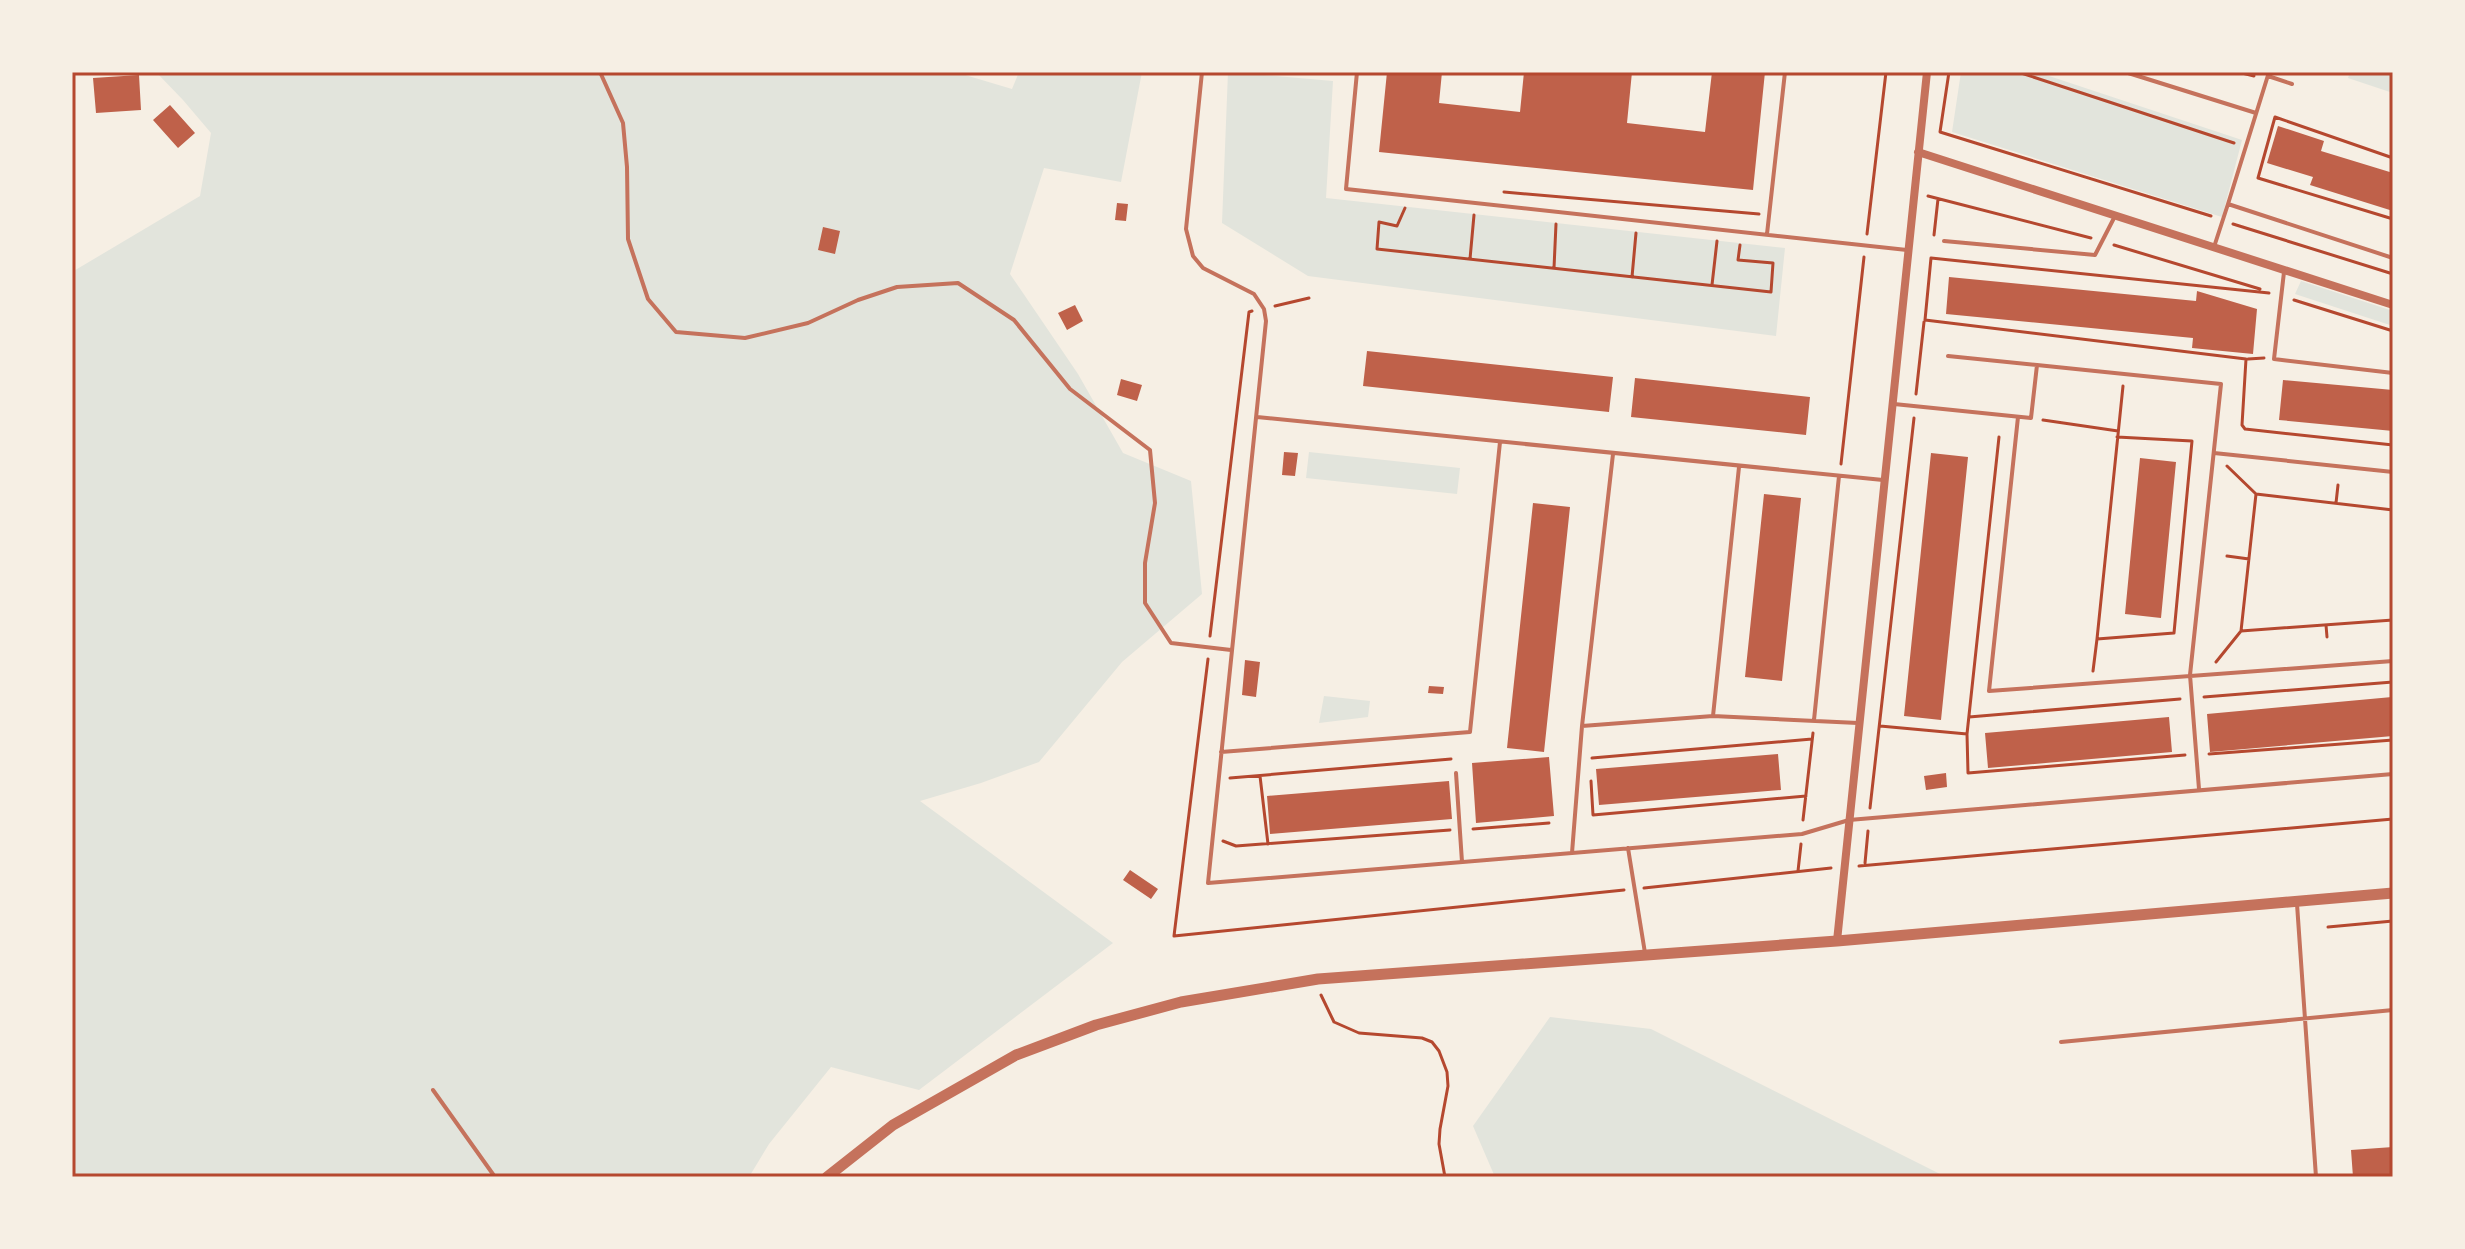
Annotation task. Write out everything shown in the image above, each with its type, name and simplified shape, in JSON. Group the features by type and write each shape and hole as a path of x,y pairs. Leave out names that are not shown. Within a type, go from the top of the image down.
{"street":[{"path":"1837,941 1927,72"},
{"path":"1918,152 2393,305"},
{"path":"827,1177 893,1125 1016,1055 1096,1025 1181,1002 1318,979 1837,941 2393,893"}],"lane":[{"path":"600,72 623,123 628,239 648,299 676,332 745,338 808,323 858,300 897,287 958,283 1014,320 1070,389 1150,450 1155,503 1145,563 1145,603 1171,643 1232,650"},
{"path":"1202,72 1186,229 1193,256 1203,268 1254,294 1264,309 1266,321 1208,883 1802,834 1849,820 2393,774"},
{"path":"1357,72 1346,189 1907,250"},
{"path":"1767,234 1785,72"},
{"path":"2125,72 2256,113"},
{"path":"2214,247 2268,74 2292,84"},
{"path":"2228,204 2393,258"},
{"path":"1944,241 2095,255 2115,215"},
{"path":"2284,270 2274,359 2393,373"},
{"path":"1948,356 2221,384 2190,675 2199,789"},
{"path":"1891,404 2031,418 2037,365"},
{"path":"1256,417 1883,480"},
{"path":"2018,417 1989,691 2393,661"},
{"path":"1221,752 1470,732 1500,442"},
{"path":"2214,453 2393,472"},
{"path":"1572,853 1582,726 1613,454"},
{"path":"1713,716 1739,467"},
{"path":"1814,721 1839,476"},
{"path":"1582,726 1713,716 1858,723"},
{"path":"1456,773 1462,862"},
{"path":"1628,848 1646,955"},
{"path":"2297,901 2316,1177"},
{"path":"2061,1042 2393,1010"},
{"path":"433,1090 495,1177"}],"path":[{"path":"1839,476 1886,72"},
{"path":"1949,72 1940,132 2393,274"},
{"path":"2018,72 2236,143"},
{"path":"2238,72 2254,77 2255,72"},
{"path":"2393,158 2275,117 2258,178 2393,219"},
{"path":"1913,191 2102,241 2269,292"},
{"path":"1503,192 1758,215 1762,209"},
{"path":"1933,243 1938,199"},
{"path":"1470,259 1475,203"},
{"path":"1406,207 1397,226 1379,222 1377,249 1771,292 1773,263 1738,260 1742,213"},
{"path":"1712,285 1720,211"},
{"path":"1554,268 1557,212"},
{"path":"1632,277 1638,220"},
{"path":"1864,865 1931,258 2269,292"},
{"path":"2268,305 2269,292"},
{"path":"2282,296 2393,331"},
{"path":"1925,320 2246,359 2274,359"},
{"path":"2246,359 2242,425 2245,429 2393,445"},
{"path":"2092,683 2124,374"},
{"path":"2031,418 2118,431"},
{"path":"1999,437 1967,734 1968,773 2393,740"},
{"path":"2097,639 2174,633 2192,441 2117,437"},
{"path":"2214,453 2256,494 2393,510"},
{"path":"2336,503 2338,485"},
{"path":"2206,674 2241,631 2256,494"},
{"path":"2227,556 2249,559"},
{"path":"2241,631 2393,620"},
{"path":"2326,625 2327,637"},
{"path":"1798,871 1814,721"},
{"path":"1880,726 1967,734"},
{"path":"1590,758 1812,739"},
{"path":"1222,788 1230,778 1451,759"},
{"path":"1591,773 1593,815 1806,796"},
{"path":"1260,775 1268,844"},
{"path":"1174,936 1798,871 2393,819"},
{"path":"1218,835 1225,843 1236,846 1549,823"},
{"path":"2328,927 2393,921"},
{"path":"1318,979 1324,1003 1334,1022 1359,1033 1422,1038 1432,1042 1439,1051 1447,1072 1448,1086 1439,1144 1445,1177"}],"shaded area":[{"path":"156,72 955,72 1012,89 1019,72 1142,72 1121,182 1044,168 1010,274 1078,374 1123,453 1191,481 1202,594 1122,662 1039,762 920,801 1113,943 919,1090 831,1067 769,1144 749,1177 72,1177 72,272 200,196 211,133"},
{"path":"1228,72 1333,81 1326,198 1785,248 1776,336 1308,276 1222,223"},
{"path":"1961,72 2037,72 2242,140 2222,217 1952,132"},
{"path":"2350,72 2393,72 2393,93 2348,78"},
{"path":"2301,281 2393,311 2393,326 2295,294"},
{"path":"1309,452 1460,468 1457,494 1306,478"},
{"path":"1324,696 1370,701 1368,717 1319,723"},
{"path":"1550,1017 1651,1029 1946,1177 1495,1177 1473,1126"}],"building":[{"path":"1387,72 1442,72 1439,103 1520,112 1524,72 1632,72 1627,123 1705,132 1712,72 1765,72 1753,190 1379,152"},
{"path":"139,75 141,110 96,113 93,78"},
{"path":"170,105 195,133 178,148 153,120"},
{"path":"2278,126 2324,141 2321,151 2393,173 2393,211 2310,185 2313,177 2267,163"},
{"path":"1117,203 1128,204 1126,221 1115,220"},
{"path":"823,227 840,231 835,254 818,250"},
{"path":"1949,277 2196,301 2197,291 2257,309 2253,354 2192,348 2193,338 1946,314"},
{"path":"1075,305 1083,321 1067,330 1058,313"},
{"path":"1367,351 1613,377 1609,412 1363,386"},
{"path":"1635,378 1810,397 1806,435 1631,417"},
{"path":"1121,379 1142,385 1137,401 1117,395"},
{"path":"2283,380 2393,390 2393,431 2279,420"},
{"path":"1284,452 1298,453 1295,476 1282,475"},
{"path":"1931,453 1968,457 1941,720 1904,716"},
{"path":"2140,458 2176,462 2161,618 2125,614"},
{"path":"1764,494 1801,498 1782,681 1745,677"},
{"path":"1533,503 1570,507 1544,752 1507,748"},
{"path":"1245,660 1260,662 1256,697 1242,695"},
{"path":"1429,686 1444,687 1443,694 1428,693"},
{"path":"2392,697 2393,736 2210,752 2207,714"},
{"path":"2169,717 2172,752 1988,768 1985,733"},
{"path":"1778,754 1781,790 1599,805 1596,769"},
{"path":"1549,757 1554,816 1476,823 1472,763"},
{"path":"1946,773 1947,787 1926,790 1924,776"},
{"path":"1449,781 1452,819 1270,834 1267,796"},
{"path":"1130,870 1158,889 1151,899 1123,880"},
{"path":"2393,1147 2393,1177 2353,1177 2351,1150"}]}
